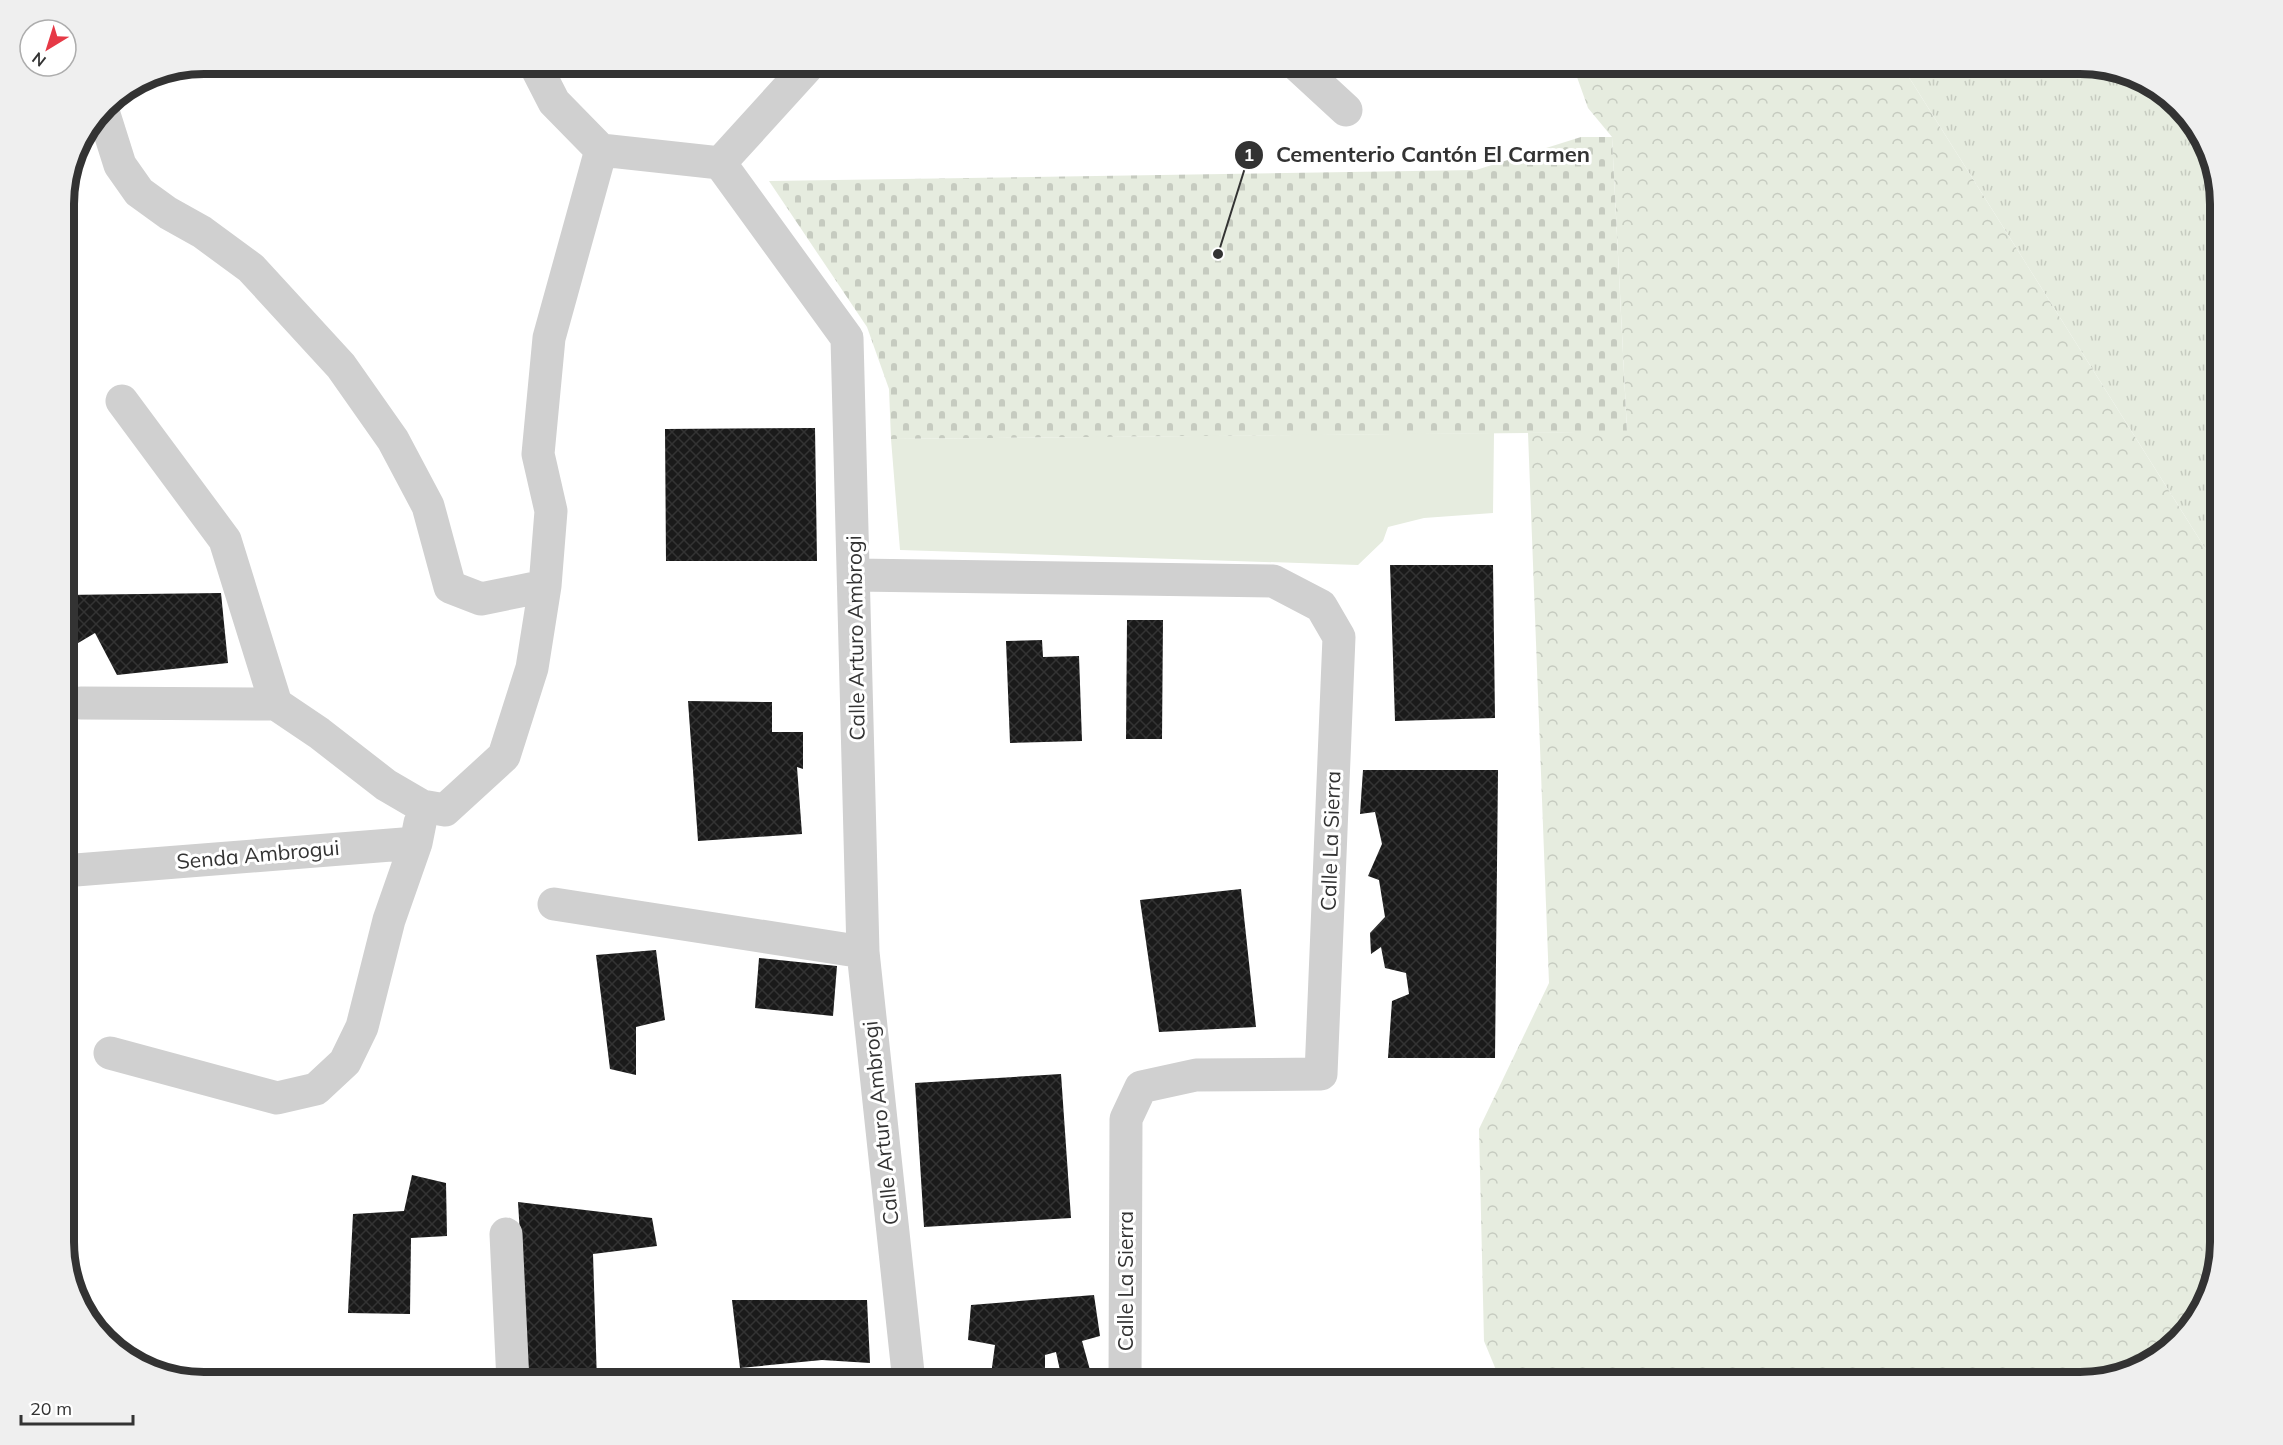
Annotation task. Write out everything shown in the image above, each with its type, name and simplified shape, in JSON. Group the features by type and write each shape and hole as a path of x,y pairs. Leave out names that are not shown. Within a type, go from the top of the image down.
{"street":[{"path":"540,74 554,102 601,150 720,163 801,74"},
{"path":"1307,74 1346,110"},
{"path":"105,119 120,165 139,192 168,213 202,232 250,268 341,366 393,440 428,506 450,588 481,599 545,586"},
{"path":"81,703 276,704 320,733 386,785 422,806 445,810 504,756 532,668 545,586 551,512 538,454 549,338 601,150"},
{"name":"Calle Arturo Ambrogi","path":"720,163 847,338 855,575 863,952 908,1372"},
{"path":"122,401 225,540 276,704"},
{"name":"Calle La Sierra","path":"855,575 1273,581 1321,606 1339,637 1321,1074 1196,1075 1141,1087 1126,1119 1125,1372"},
{"path":"110,1053 277,1098 316,1089 345,1062 362,1027 389,920 416,843 422,806"},
{"name":"Senda Ambrogui","path":"74,870 416,843"},
{"path":"554,904 863,952"},
{"path":"506,1234 513,1372"}],"green space":[{"path":"1576,74 1907,74 2210,556 2210,1242 2203,1283 2188,1314 2152,1350 2121,1365 2080,1372 1497,1372 1484,1341 1479,1129 1549,983 1528,433 1627,431 1612,137 1588,108"},
{"path":"1907,74 2080,74 2113,78 2137,87 2159,100 2183,124 2192,138 2205,170 2210,203 2210,556"},
{"path":"1581,137 1612,137 1627,432 891,439 889,389 867,327 769,181 1476,170"},
{"path":"1494,433 1493,513 1424,518 1388,527 1383,541 1358,565 900,550 891,439"}],"building":[{"path":"815,428 817,561 666,561 665,429"},
{"path":"1390,565 1493,565 1495,718 1395,721"},
{"path":"221,593 228,663 117,675 95,633 74,645 74,595"},
{"path":"1127,620 1163,620 1162,739 1126,739"},
{"path":"1042,640 1043,657 1079,656 1082,741 1010,743 1006,641"},
{"path":"688,701 772,702 772,732 803,732 803,769 797,767 802,834 698,841"},
{"path":"1363,770 1498,770 1495,1058 1388,1058 1392,1001 1409,994 1406,973 1385,968 1381,947 1371,954 1370,933 1385,917 1379,880 1368,876 1382,844 1375,812 1360,814"},
{"path":"1241,889 1256,1027 1159,1032 1140,900"},
{"path":"656,950 665,1020 636,1027 636,1075 610,1069 596,955"},
{"path":"759,958 837,966 833,1016 755,1008"},
{"path":"1061,1074 1071,1218 924,1227 915,1083"},
{"path":"412,1175 446,1183 447,1236 411,1238 410,1314 348,1313 353,1214 404,1211"},
{"path":"518,1202 652,1218 657,1246 593,1254 597,1372 528,1372"},
{"path":"1094,1295 1100,1336 1082,1341 1090,1370 1060,1372 1056,1352 1045,1355 1045,1372 991,1372 995,1345 968,1340 971,1305"},
{"path":"732,1300 867,1300 870,1363 822,1360 740,1368"}],"place":[{"name":"Cementerio Cantón El Carmen","path":"1218,254"}]}
